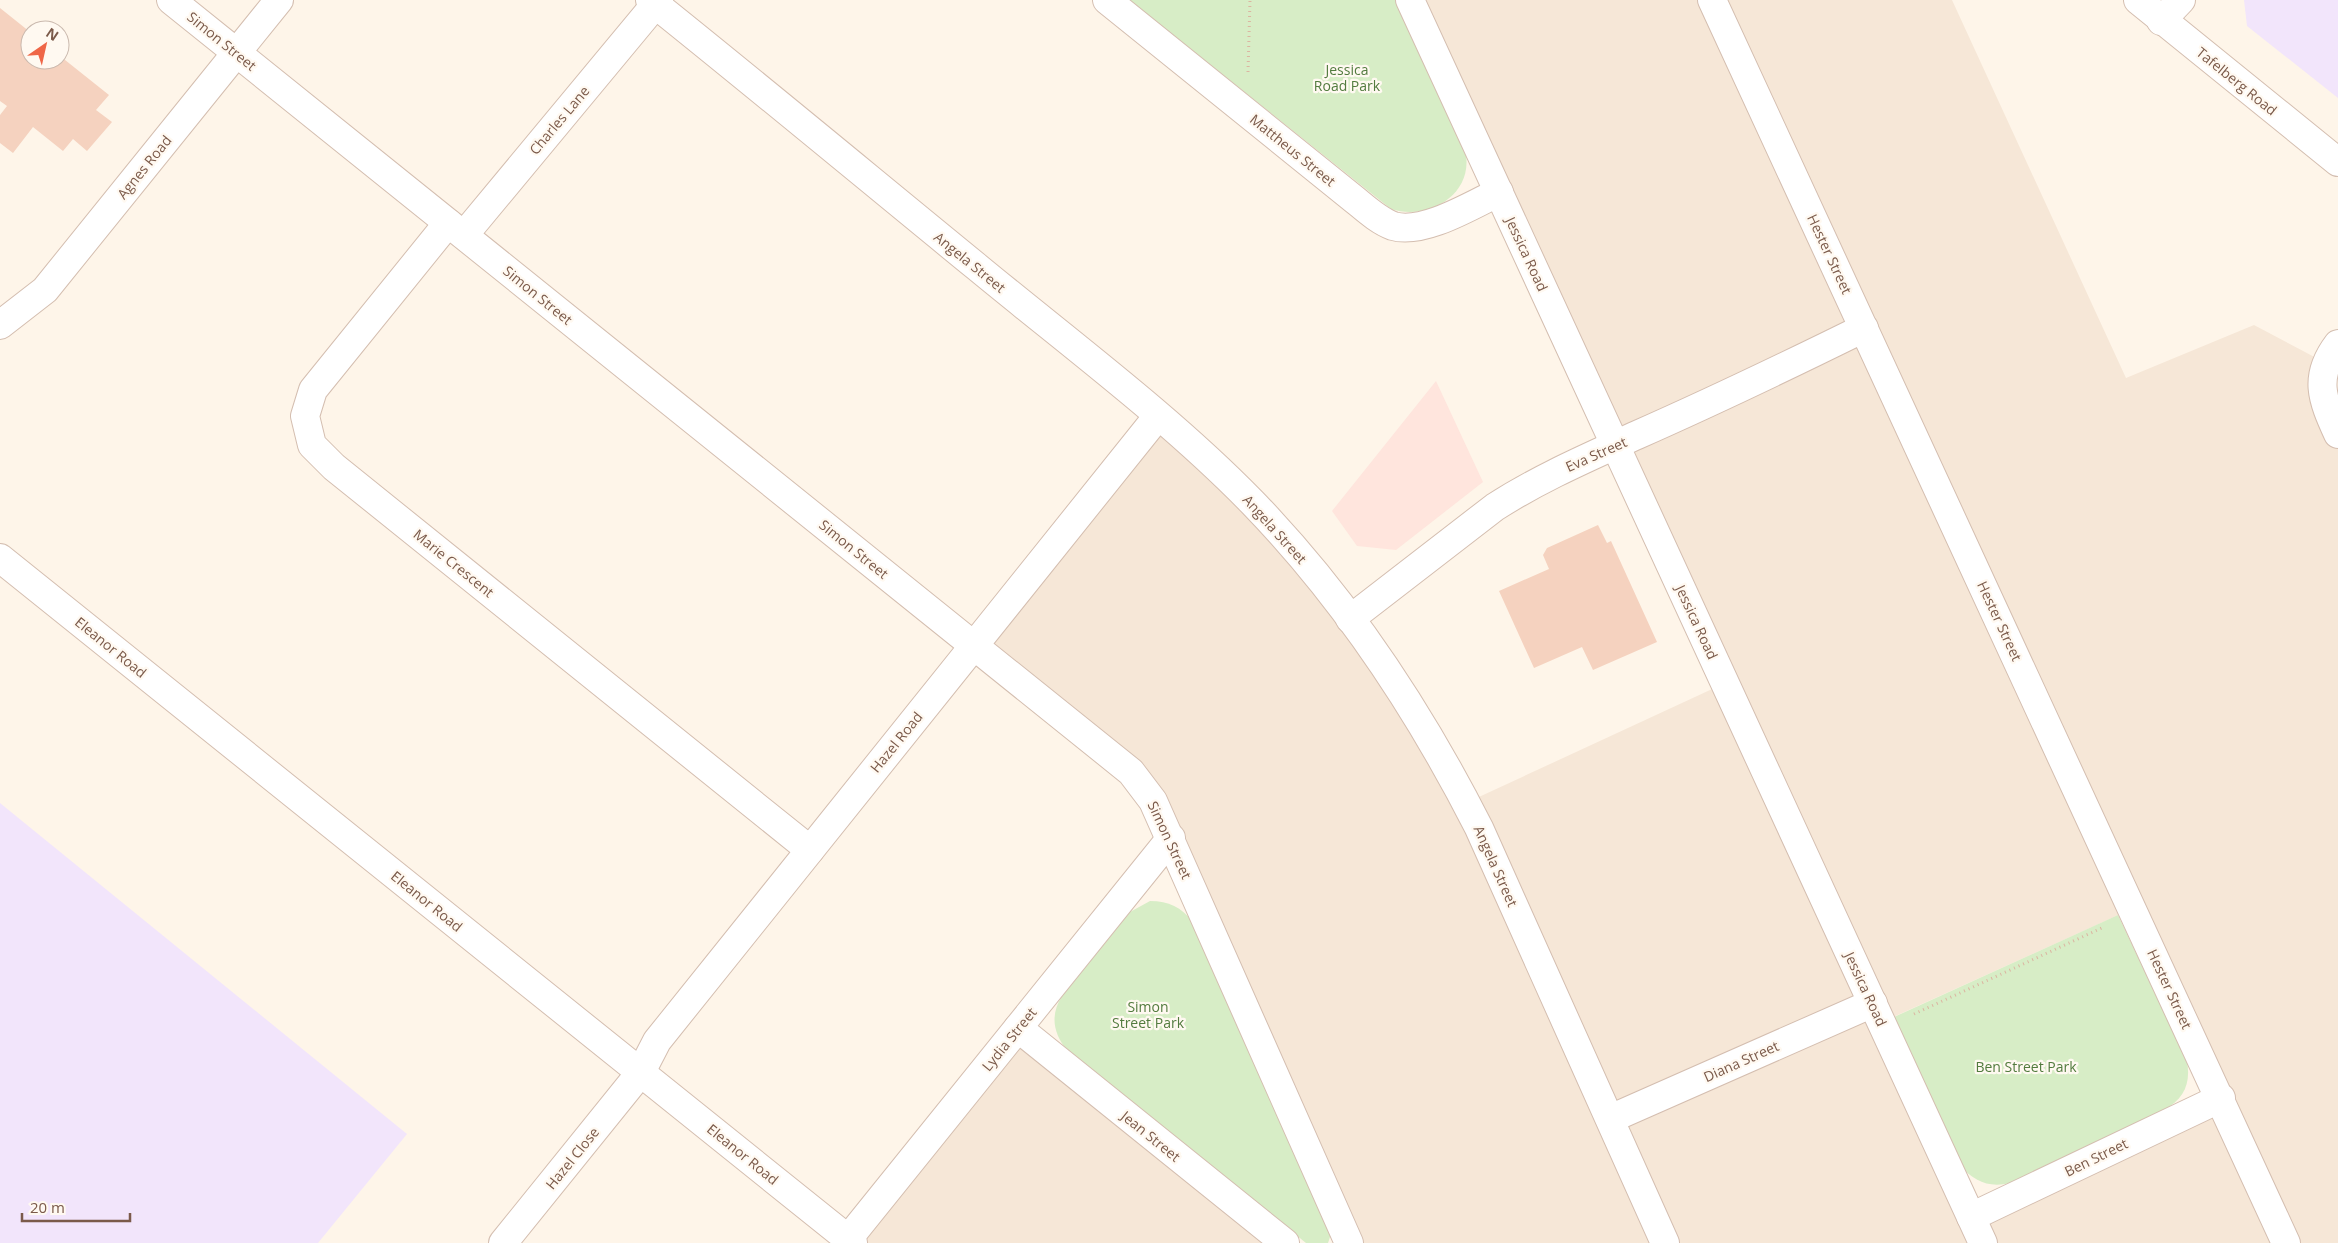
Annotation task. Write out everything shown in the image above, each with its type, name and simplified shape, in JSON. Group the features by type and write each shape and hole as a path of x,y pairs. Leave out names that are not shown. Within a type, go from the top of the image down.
{"street":[{"name":"Simon Street","path":"171,0 1131,772 1153,801 1171,838 1349,1243"},
{"name":"Agnes Road","path":"0,325 44,290 280,0"},
{"name":"Mattheus Street","path":"1107,0 1374,216 1394,226 1412,227 1426,224 1449,216 1499,192"},
{"name":"Jessica Road","path":"1410,0 1983,1243"},
{"name":"Hester Street","path":"1712,0 2221,1098 2286,1243"},
{"name":"Tafelberg Road","path":"2138,0 2161,21 2338,162"},
{"path":"2161,21 2181,0"},
{"name":"Charles Lane","path":"456,229 655,1"},
{"name":"Angela Street","path":"655,1 1158,416 1252,502 1304,560 1350,619 1416,714 1460,790 1665,1243"},
{"name":"Marie Crescent","path":"456,229 314,390 305,416 312,445 334,467 810,850"},
{"name":"Eva Street","path":"1350,619 1511,497 1580,460 1864,328"},
{"path":"2338,344 2325,364 2322,378 2322,394 2338,434"},
{"name":"Hazel Road","path":"640,1072 657,1041 1158,416"},
{"name":"Eleanor Road","path":"0,558 851,1241"},
{"name":"Lydia Street","path":"851,1241 1018,1028 1171,838"},
{"name":"Diana Street","path":"1610,1119 1873,1003"},
{"name":"Jean Street","path":"1018,1028 1285,1243"},
{"name":"Hazel Close","path":"503,1243 640,1072"},
{"name":"Ben Street","path":"1971,1217 2221,1098"}],"path":[{"path":"1246,113 1250,0"},
{"path":"1884,1028 2135,913"}],"shaded area":[{"path":"1408,0 1952,0 2126,378 2254,325 2322,361 2338,440 2338,1243 1347,1243 1151,802 971,645 1158,414 1253,501 1468,802 1723,684","holes":["2136,907 2224,1098 1970,1221 1880,1023"]},
{"path":"2244,0 2338,0 2338,98 2247,26"},
{"path":"1436,381 1483,482 1396,550 1357,546 1332,511"},
{"path":"0,803 407,1134 318,1243 0,1243"},
{"path":"1016,1029 1280,1243 854,1243"}],"green space":[{"name":"Jessica Road Park","path":"1129,0 1396,0 1466,155 1466,170 1462,182 1444,202 1432,208 1405,212 1391,209"},
{"name":"Simon Street Park","path":"1150,901 1163,902 1174,906 1184,912 1193,922 1331,1234 1328,1243 1306,1243 1062,1044 1056,1030 1055,1017 1058,1003 1062,996 1130,912"},
{"name":"Ben Street Park","path":"2118,915 2187,1061 2187,1084 2181,1096 2164,1110 2013,1182 1997,1185 1977,1180 1960,1165 1894,1017"}],"building":[{"path":"0,8 20,24 20,70 70,70 70,64 109,95 96,110 112,122 87,151 73,139 63,151 33,127 13,153 0,143 0,115 7,106 0,101"},
{"path":"1598,525 1607,543 1611,541 1657,642 1593,670 1582,647 1534,668 1499,591 1549,569 1543,555 1547,548"}]}
